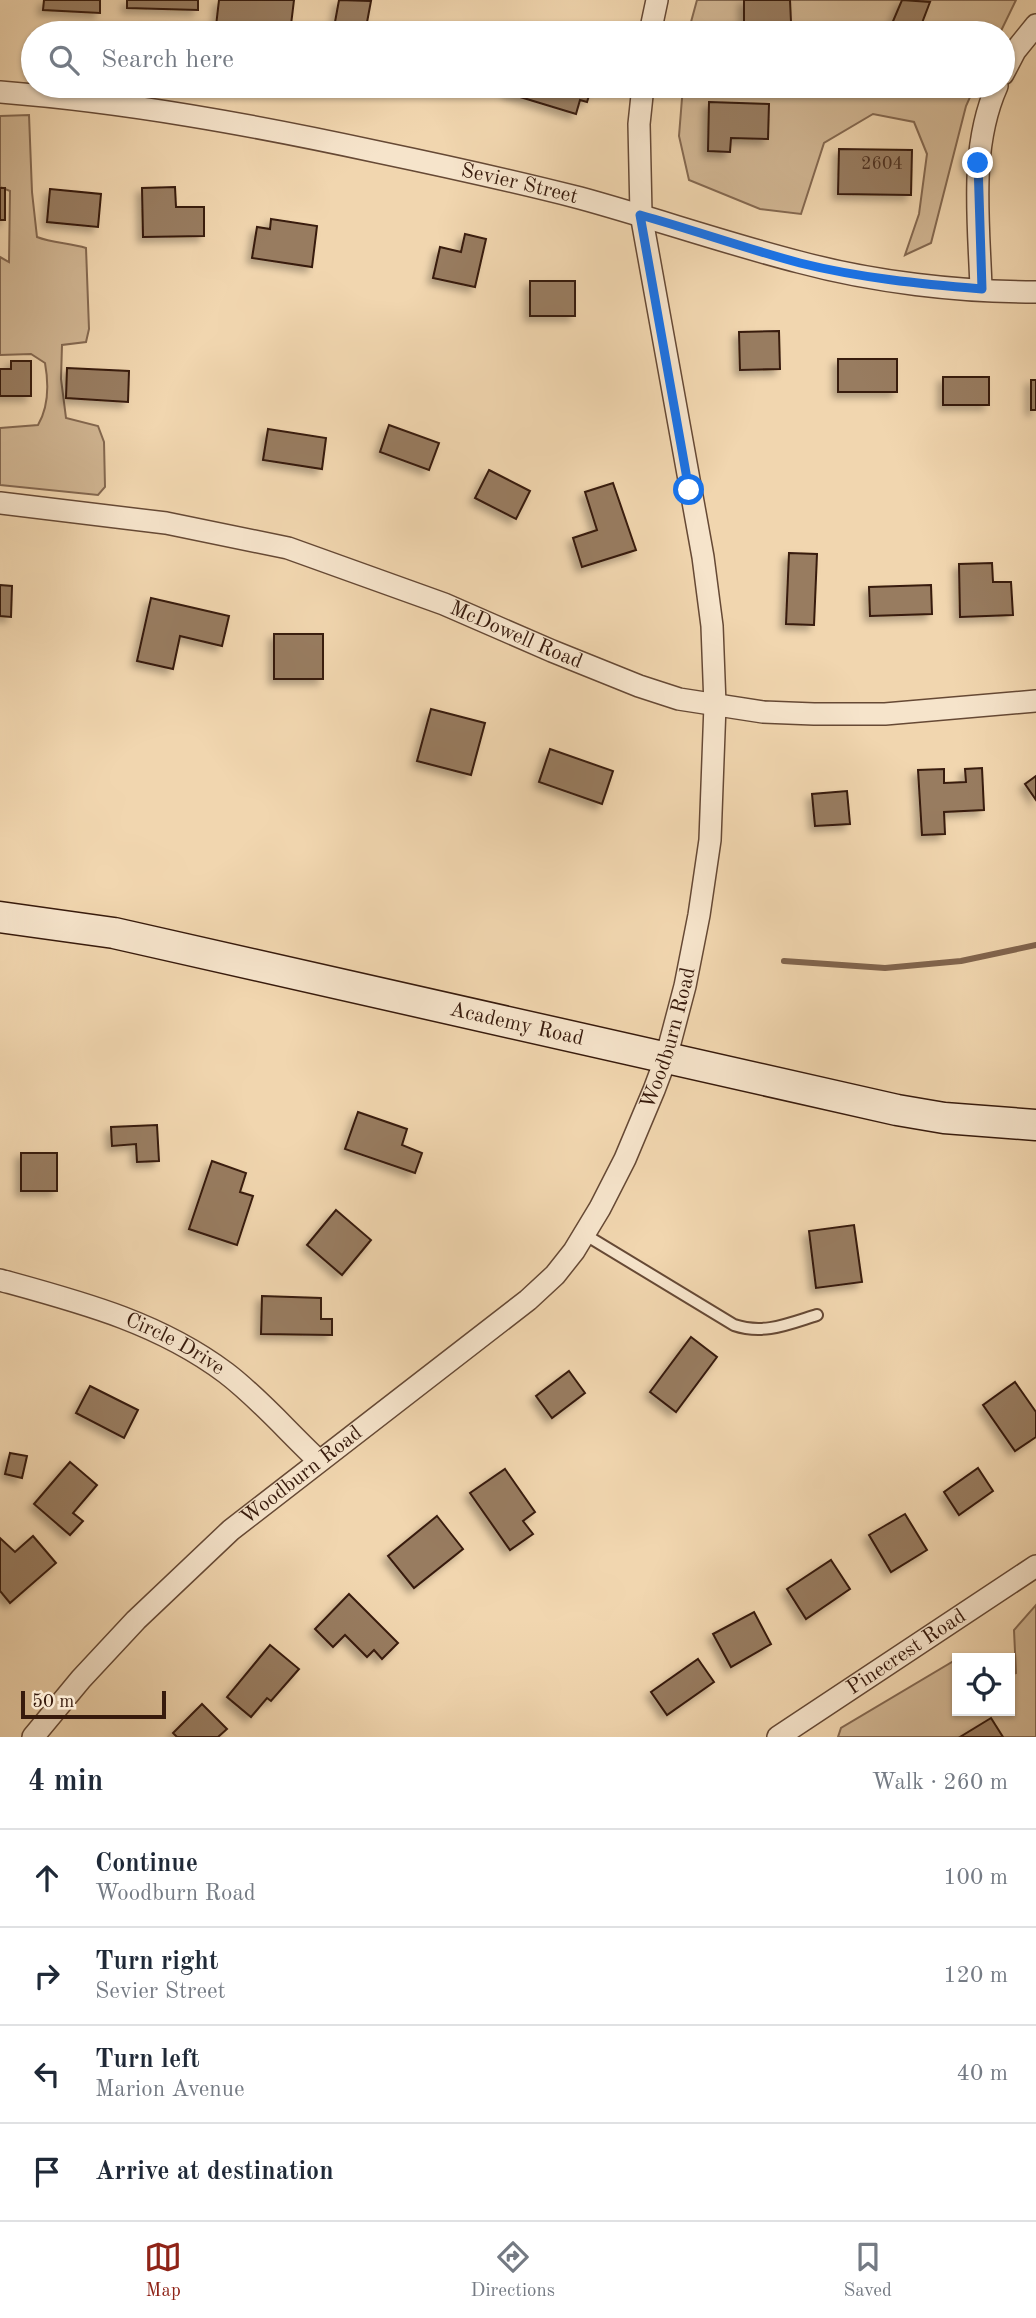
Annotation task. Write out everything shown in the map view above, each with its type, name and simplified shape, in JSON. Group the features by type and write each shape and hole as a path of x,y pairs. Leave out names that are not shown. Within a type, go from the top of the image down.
{"main road":[{"name":"Academy Road","path":"0,916 114,933 897,1110 944,1118 1036,1125"}],"street":[{"path":"653,21 657,0"},
{"path":"1015,51 1036,25"},
{"name":"Sevier Street","path":"0,92 21,94"},
{"name":"Sevier Street","path":"69,98 272,129 513,181 640,215 800,263 924,285 1036,292"},
{"name":"Woodburn Road","path":"33,1737 81,1679 136,1620 231,1530 528,1300 555,1275 600,1208 625,1159 666,1058 685,986 710,840 715,705 712,626 703,557 640,215 639,124 642,98"},
{"path":"982,289 978,163 983,129 993,98"},
{"name":"McDowell Road","path":"0,502 166,523 288,548 444,604 639,686 679,699 763,712 885,714 1036,701"},
{"name":"Circle Drive","path":"0,1279 120,1315 204,1359 242,1386 319,1461"},
{"name":"Pinecrest Road","path":"778,1737 1036,1566"}],"lane":[{"path":"584,1234 734,1325 751,1330 782,1326 817,1315"}],"shaded area":[{"path":"697,0 1016,0 1006,21 691,21"},
{"path":"682,98 970,98 931,243 905,255 919,214 927,154 914,122 873,114 824,143 801,214 760,209 689,180 679,136"},
{"path":"29,115 37,237 86,248 89,329 86,342 62,345 61,379 66,418 98,426 104,442 105,487 98,495 0,485 0,428 38,425 47,395 45,363 31,354 0,355 0,257 9,262 10,191 0,187 0,116"},
{"path":"1036,1605 1036,1737 838,1737 841,1728 952,1662 952,1716 1015,1716 1014,1630"}],"building":[{"path":"44,0 100,0 100,13 43,10"},
{"path":"127,0 198,0 198,10 127,8"},
{"path":"219,0 294,0 291,21 217,21"},
{"path":"339,0 371,1 367,21 335,21"},
{"path":"744,0 790,0 791,21 744,21"},
{"path":"902,0 930,2 923,21 893,21"},
{"path":"523,98 588,98 587,102 580,100 576,114"},
{"path":"709,102 769,104 768,139 731,138 730,152 708,151"},
{"path":"839,149 912,150 911,195 838,194"},
{"path":"175,187 176,207 204,207 204,236 143,237 142,188"},
{"path":"0,188 5,188 5,220 0,220"},
{"path":"50,189 101,194 98,227 47,222"},
{"path":"271,219 317,226 312,267 252,258 257,227 270,229"},
{"path":"465,234 486,239 475,287 433,278 440,247 461,252"},
{"path":"530,281 575,281 575,316 530,316"},
{"path":"779,331 780,369 740,370 739,332"},
{"path":"838,359 897,359 897,392 838,392"},
{"path":"11,361 31,361 31,396 0,396 0,369 11,369"},
{"path":"67,368 129,371 128,402 66,398"},
{"path":"943,377 989,377 989,405 943,405"},
{"path":"1031,380 1036,380 1036,410 1031,410"},
{"path":"389,425 439,443 429,470 380,452"},
{"path":"268,429 326,438 322,469 263,460"},
{"path":"489,470 530,491 516,519 475,498"},
{"path":"613,483 636,550 582,567 573,538 597,530 585,492"},
{"path":"789,553 817,554 814,625 786,624"},
{"path":"992,563 993,582 1011,582 1013,615 960,617 959,564"},
{"path":"0,585 12,586 11,617 0,616"},
{"path":"931,585 932,614 870,616 869,587"},
{"path":"151,598 229,616 222,646 180,636 173,669 137,661"},
{"path":"274,634 323,634 323,679 274,679"},
{"path":"431,709 485,723 471,775 417,761"},
{"path":"550,749 613,771 602,804 539,782"},
{"path":"982,768 984,810 944,812 945,834 922,835 918,770 944,769 944,783 966,782 965,769"},
{"path":"1036,776 1036,800 1025,784"},
{"path":"847,791 850,824 815,826 812,794"},
{"path":"358,1112 407,1129 402,1145 422,1153 415,1173 345,1149"},
{"path":"157,1125 159,1161 137,1162 136,1144 112,1146 111,1127"},
{"path":"21,1153 57,1153 57,1191 21,1191"},
{"path":"212,1161 246,1173 240,1192 253,1196 237,1245 189,1229"},
{"path":"336,1210 371,1240 342,1275 307,1245"},
{"path":"854,1225 862,1282 816,1288 809,1231"},
{"path":"262,1296 321,1298 321,1319 332,1319 332,1335 261,1334"},
{"path":"691,1337 717,1357 676,1412 650,1392"},
{"path":"569,1371 585,1393 552,1418 536,1396"},
{"path":"1015,1382 1036,1412 1036,1437 1015,1451 983,1405"},
{"path":"90,1386 138,1410 124,1438 76,1413"},
{"path":"10,1453 27,1456 22,1478 5,1474"},
{"path":"70,1462 97,1485 73,1513 83,1521 70,1535 34,1504"},
{"path":"978,1468 993,1491 959,1515 944,1492"},
{"path":"505,1469 535,1512 523,1521 533,1534 510,1550 470,1493"},
{"path":"905,1514 927,1550 891,1572 869,1535"},
{"path":"437,1516 463,1549 414,1588 388,1556"},
{"path":"33,1536 56,1563 10,1603 0,1591 0,1538 15,1552"},
{"path":"831,1560 850,1589 806,1619 787,1589"},
{"path":"349,1594 398,1643 382,1659 374,1650 367,1657 345,1635 333,1647 315,1629"},
{"path":"754,1612 771,1644 731,1667 713,1634"},
{"path":"270,1645 299,1669 271,1701 267,1698 251,1717 227,1697"},
{"path":"698,1659 714,1682 667,1715 651,1692"},
{"path":"202,1704 227,1729 218,1737 177,1737 173,1733"},
{"path":"991,1718 1003,1737 960,1737"}],"waterway":[{"path":"784,961 885,968 961,961 1036,945"}],"route":[{"path":"689,490 640,215 800,263 924,285 982,289 978,163"}]}
